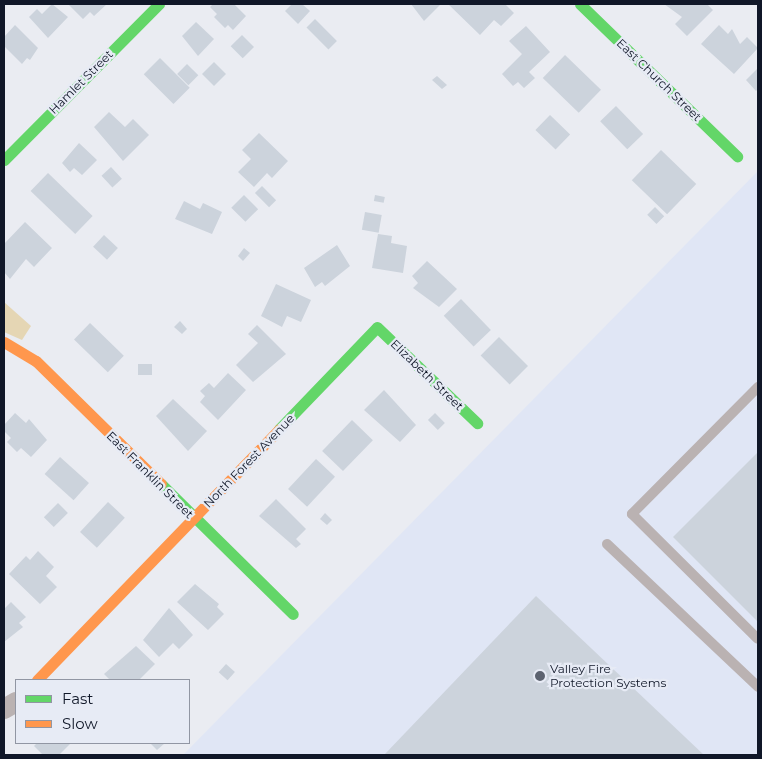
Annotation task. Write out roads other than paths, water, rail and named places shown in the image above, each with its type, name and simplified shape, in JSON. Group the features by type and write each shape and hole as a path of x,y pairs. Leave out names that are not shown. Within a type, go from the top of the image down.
{"street":[{"name":"Hamlet Street","path":"4,160 159,4"},
{"name":"East Church Street","path":"580,4 737,156"},
{"name":"Elizabeth Street","path":"377,328 477,423"},
{"name":"North Forest Avenue","path":"38,679 377,328"},
{"name":"East Franklin Street","path":"4,342 36,362 293,614"},
{"path":"4,709 15,703"}],"lane":[{"path":"758,386 632,514 758,639"},
{"path":"607,544 758,687"}],"place":[{"name":"Valley Fire Protection Systems","path":"540,676"}]}
